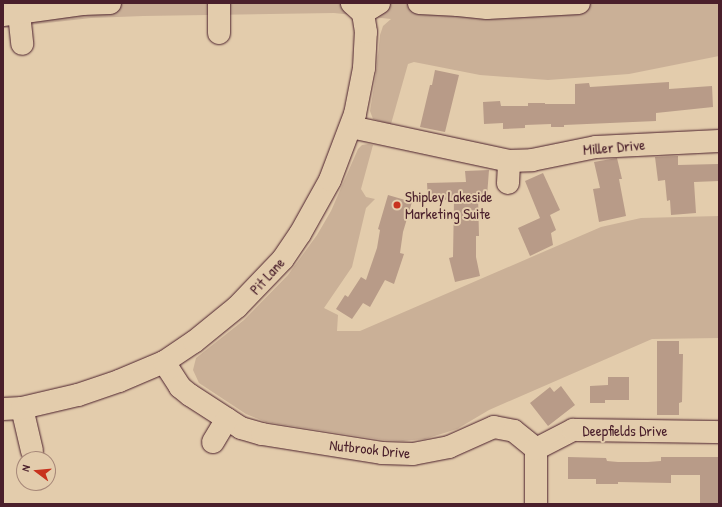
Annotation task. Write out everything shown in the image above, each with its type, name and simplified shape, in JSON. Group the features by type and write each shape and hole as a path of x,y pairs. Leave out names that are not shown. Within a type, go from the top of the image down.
{"street":[{"path":"22,44 11,14 82,4 110,3"},
{"path":"219,3 219,33"},
{"path":"419,3 498,7 579,3"},
{"name":"Pit Lane","path":"12,408 92,391 136,375 164,362 194,342 237,307 261,284 283,259 300,234 330,180 351,127 364,68 366,32 365,6"},
{"name":"Miller Drive","path":"351,127 395,138 509,161 532,160 596,147 719,141"},
{"path":"508,183 509,161"},
{"name":"Nutbrook Drive","path":"164,362 186,392 245,430 262,434 382,453 413,454 443,449 494,427 514,431 536,449"},
{"path":"12,408 32,451"},
{"path":"213,442 227,419"},
{"name":"Deepfields Drive","path":"536,449 573,430 719,432"},
{"path":"536,449 536,504"}],"shaded area":[{"path":"3,3 719,3 719,56 629,74 548,80 480,75 414,62 408,64 391,124 373,119 370,111 380,35 383,26 391,19 334,13 143,16 91,18 3,28"},
{"path":"362,145 373,145 361,189 366,197 375,199 366,208 352,267 324,308 338,315 337,331 360,331 601,227 641,218 719,216 719,338 652,339 489,410 457,429 425,439 403,441 384,440 266,422 246,414 199,383 193,370 196,358 244,320 288,275 317,235 331,211 358,149"}],"building":[{"path":"435,70 459,75 445,132 420,127"},
{"path":"669,82 669,89 712,86 713,107 656,113 656,121 564,125 564,127 551,127 551,124 525,125 525,128 503,129 503,123 484,124 483,102 500,101 501,106 528,106 528,103 575,104 575,84 589,83 590,87"},
{"path":"678,156 678,165 718,164 719,181 694,182 696,213 671,215 670,200 667,201 665,180 658,181 655,157"},
{"path":"617,158 622,179 619,179 626,216 599,222 593,189 600,188 594,162"},
{"path":"489,170 487,196 478,196 479,236 476,236 476,257 480,276 455,282 449,258 453,257 454,199 428,201 427,183 466,182 465,171"},
{"path":"543,173 560,210 550,215 556,230 551,233 553,245 530,256 518,228 540,218 525,181"},
{"path":"388,195 412,202 403,232 400,253 404,254 394,284 385,280 370,307 363,303 352,319 336,309 345,295 348,297 361,277 366,280 377,248 380,230 378,229"},
{"path":"657,341 679,341 679,354 683,354 682,402 679,403 679,415 657,415"},
{"path":"608,377 629,377 629,400 605,400 605,403 590,403 590,386 608,385"},
{"path":"561,386 575,405 548,426 530,403 550,387 554,392"},
{"path":"568,457 606,458 607,461 618,462 648,462 661,461 661,457 719,457 719,504 700,504 700,475 671,475 671,483 618,482 618,484 596,484 596,479 568,479"}],"place":[{"name":"Shipley Lakeside Marketing Suite","path":"397,205"}]}
